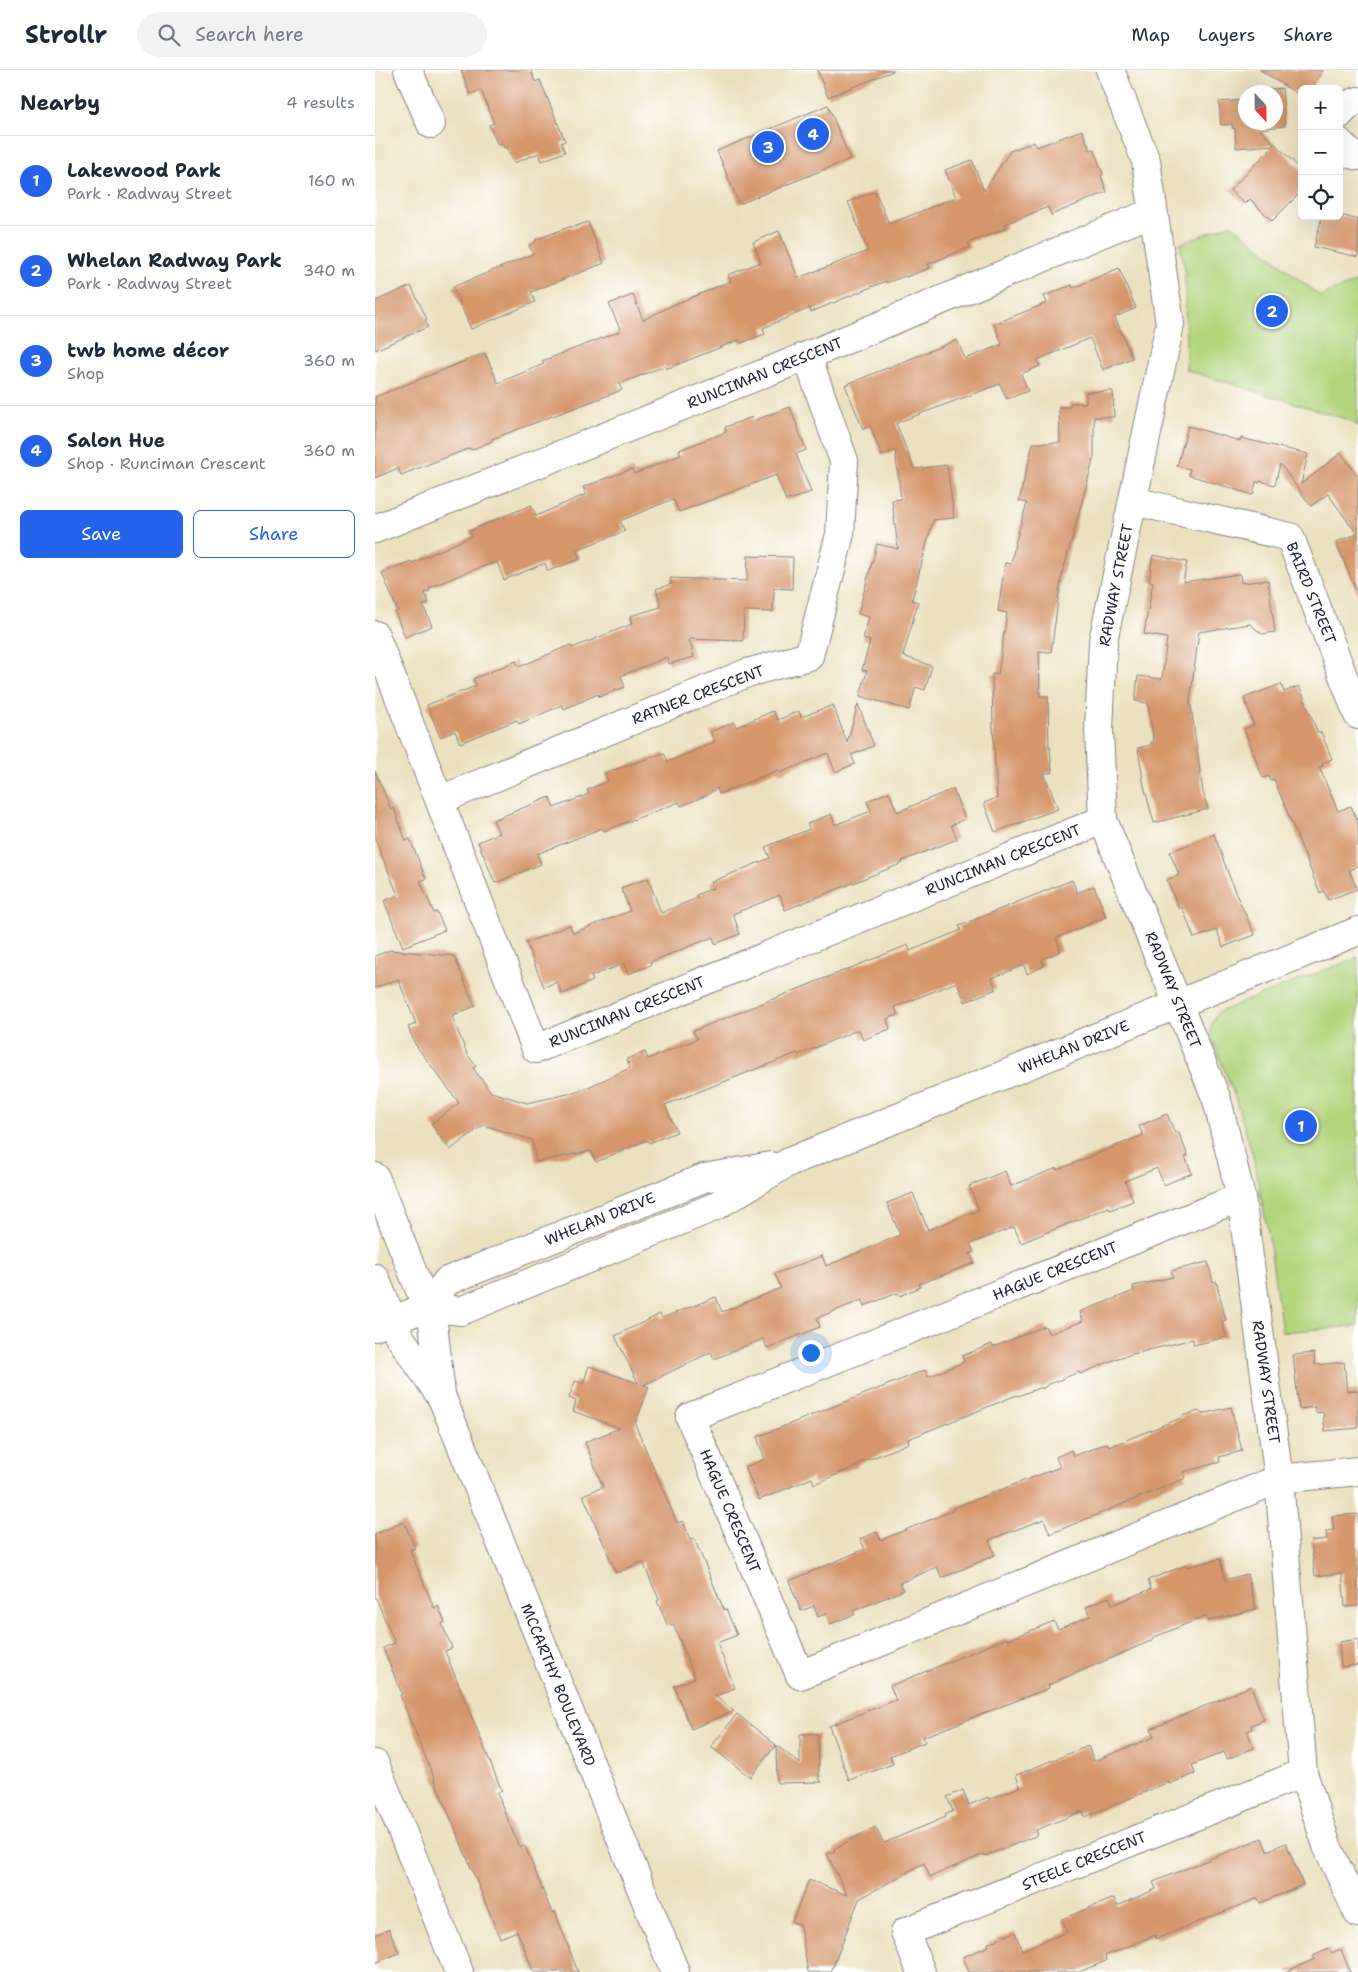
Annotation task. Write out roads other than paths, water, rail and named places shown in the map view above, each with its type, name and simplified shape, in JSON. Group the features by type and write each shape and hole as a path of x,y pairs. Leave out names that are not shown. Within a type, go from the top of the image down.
{"street":[{"path":"408,70 431,124"},
{"name":"RADWAY STREET","path":"1110,70 1147,162 1170,324 1103,641 1099,730 1103,820 1217,1100 1241,1197 1279,1479 1303,1773 1327,1846 1358,1913"},
{"path":"1343,111 1348,105 1358,101"},
{"path":"1343,146 1351,154 1358,156"},
{"name":"RUNCIMAN CRESCENT","path":"375,529 807,356 1153,212"},
{"name":"RATNER CRESCENT","path":"440,800 747,673 809,656 841,534 844,461 807,356"},
{"name":"BAIRD STREET","path":"1133,501 1290,537 1358,715"},
{"name":"RUNCIMAN CRESCENT","path":"375,635 536,1050 1103,820"},
{"name":"WHELAN DRIVE","path":"384,1324 427,1307 461,1311 714,1207 789,1162 1358,931"},
{"name":"MCCARTHY BOULEVARD","path":"375,1177 433,1323 442,1398"},
{"name":"HAGUE CRESCENT","path":"1241,1197 690,1418 800,1675 1279,1479"},
{"name":"MCCARTHY BOULEVARD","path":"375,1278 384,1324 399,1336 442,1398 675,1972"},
{"path":"1279,1479 1358,1471"},
{"path":"375,1764 459,1972"},
{"name":"STEELE CRESCENT","path":"921,1972 905,1932 1303,1773"}],"place":[{"name":"Salon Hue","path":"813,134"},
{"name":"twb home décor","path":"768,147"},
{"name":"Whelan Radway Park","path":"1272,311"},
{"name":"Lakewood Park","path":"1301,1126"}]}
